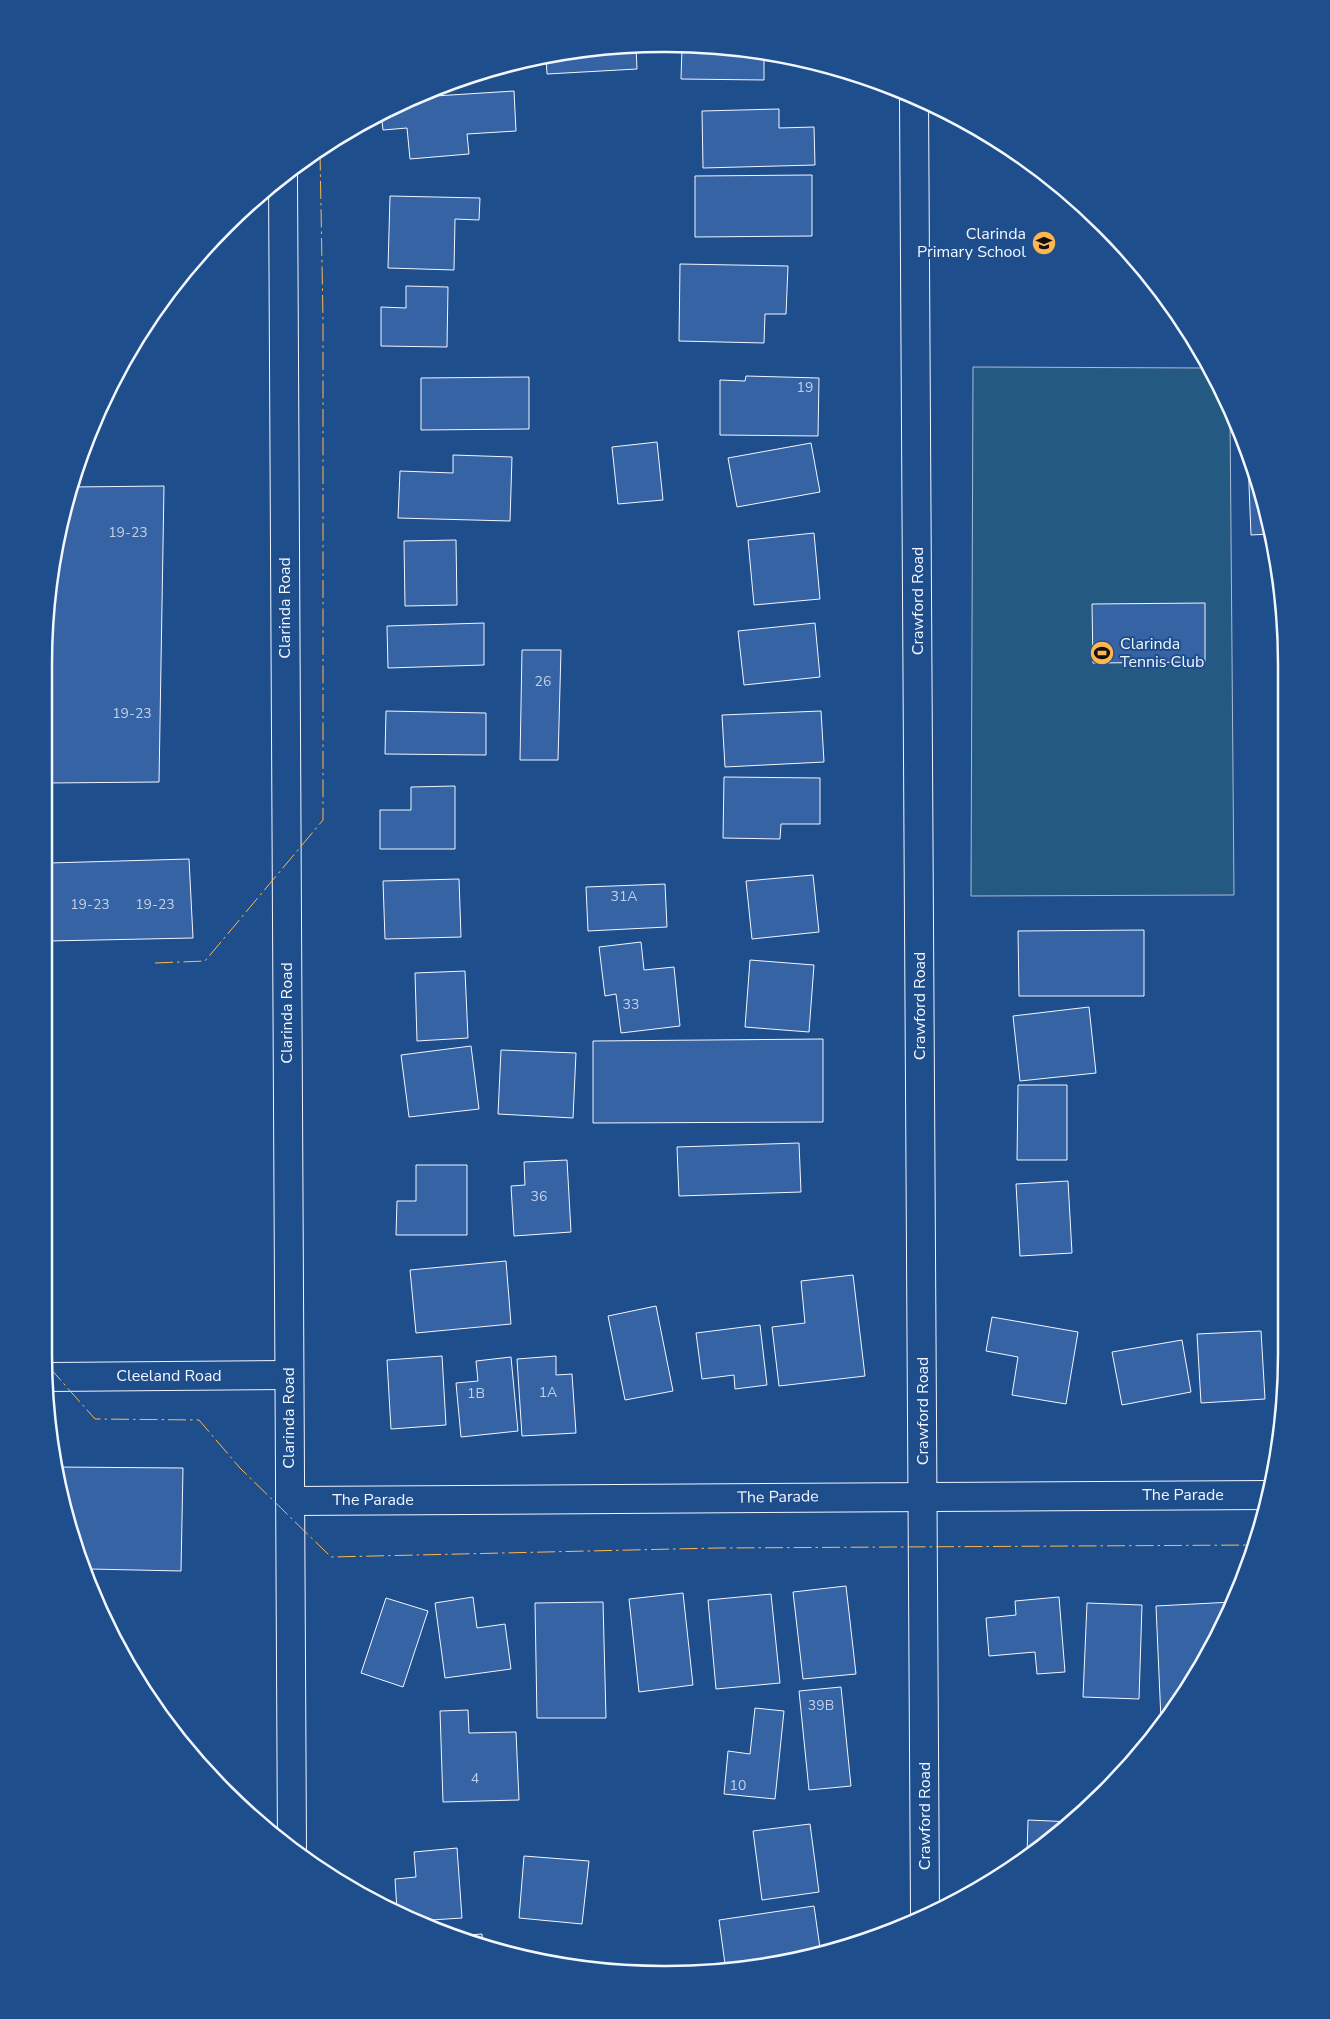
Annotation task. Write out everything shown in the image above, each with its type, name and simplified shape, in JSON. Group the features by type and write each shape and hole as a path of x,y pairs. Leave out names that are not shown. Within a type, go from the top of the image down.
{"street":[{"name":"Crawford Road","path":"914,106 924,1496 925,1908"},
{"name":"Clarinda Road","path":"283,186 292,1840"},
{"name":"Cleeland Road","path":"54,1377 289,1374"},
{"name":"The Parade","path":"290,1501 1261,1495"}],"shaded area":[{"name":"Clarinda Tennis Club","path":"973,367 1200,368 1230,429 1234,895 971,896"}],"building":[{"path":"636,53 637,69 547,74 546,64"},
{"path":"682,53 764,61 764,80 681,79"},
{"path":"514,91 516,131 467,134 469,154 410,159 407,128 383,130 382,122 440,96"},
{"path":"779,109 779,128 814,127 815,165 703,168 702,111"},
{"path":"812,175 812,236 695,237 695,176"},
{"path":"390,196 480,198 479,220 455,219 454,270 388,268"},
{"path":"680,264 788,266 786,314 765,314 764,343 679,341"},
{"path":"406,286 448,287 447,347 381,346 381,307 406,308"},
{"path":"746,376 819,378 818,436 720,435 720,380 745,381"},
{"path":"529,377 529,429 421,430 421,378"},
{"path":"657,442 663,500 618,504 612,447"},
{"path":"811,443 820,492 737,507 728,458"},
{"path":"453,455 512,457 510,521 398,518 400,471 453,473"},
{"path":"1249,480 1263,534 1251,535"},
{"path":"164,486 159,782 53,783 54,625 64,546 79,487"},
{"path":"814,533 820,599 754,605 748,540"},
{"path":"456,540 457,605 405,606 404,541"},
{"path":"1205,603 1205,662 1093,663 1092,604"},
{"path":"484,623 484,665 388,668 387,626"},
{"path":"815,623 820,677 744,685 738,631"},
{"path":"522,650 561,650 558,760 520,760"},
{"path":"386,711 486,713 486,755 385,754"},
{"path":"821,711 824,762 725,767 722,715"},
{"path":"724,777 820,778 820,824 781,824 780,839 723,838"},
{"path":"455,786 455,849 380,849 380,810 411,810 411,787"},
{"path":"189,859 193,938 53,941 53,863"},
{"path":"813,875 819,932 752,939 746,881"},
{"path":"459,879 461,937 385,939 383,881"},
{"path":"665,884 667,927 588,931 586,887"},
{"path":"1144,930 1144,996 1019,996 1018,931"},
{"path":"641,942 644,970 674,967 680,1026 621,1033 616,994 605,996 599,947"},
{"path":"750,960 814,965 809,1032 745,1027"},
{"path":"465,971 468,1038 417,1041 415,973"},
{"path":"1089,1007 1096,1073 1020,1081 1013,1016"},
{"path":"823,1039 823,1122 593,1123 593,1041"},
{"path":"471,1046 479,1109 409,1117 401,1055"},
{"path":"501,1050 576,1053 573,1118 498,1114"},
{"path":"1018,1085 1067,1085 1067,1160 1017,1160"},
{"path":"799,1143 801,1192 679,1196 677,1147"},
{"path":"567,1160 571,1232 514,1236 511,1186 525,1185 524,1162"},
{"path":"416,1165 467,1165 467,1235 396,1235 397,1201 416,1201"},
{"path":"1068,1181 1072,1253 1020,1256 1016,1184"},
{"path":"506,1261 511,1324 416,1333 410,1270"},
{"path":"853,1275 865,1376 779,1386 772,1327 805,1323 801,1281"},
{"path":"656,1306 673,1391 625,1400 608,1316"},
{"path":"992,1317 1078,1332 1066,1404 1012,1395 1018,1357 986,1351"},
{"path":"760,1325 767,1385 735,1389 734,1375 702,1379 696,1333"},
{"path":"1261,1331 1265,1399 1201,1403 1197,1334"},
{"path":"1182,1340 1191,1392 1122,1405 1112,1352"},
{"path":"442,1356 446,1425 391,1429 387,1360"},
{"path":"556,1356 556,1375 572,1374 576,1433 522,1436 517,1359"},
{"path":"511,1357 518,1431 461,1437 456,1383 478,1381 476,1361"},
{"path":"63,1467 183,1468 181,1571 92,1569 73,1513"},
{"path":"846,1586 856,1674 803,1679 793,1592"},
{"path":"683,1593 693,1685 639,1692 629,1599"},
{"path":"771,1594 780,1683 716,1689 708,1600"},
{"path":"473,1597 477,1628 505,1624 511,1669 445,1678 435,1603"},
{"path":"1059,1597 1065,1672 1037,1674 1035,1652 989,1656 986,1618 1016,1615 1015,1601"},
{"path":"386,1598 428,1611 403,1687 361,1673"},
{"path":"603,1602 606,1718 537,1718 535,1603"},
{"path":"1224,1602 1195,1660 1161,1713 1156,1606"},
{"path":"1087,1603 1142,1605 1139,1699 1083,1697"},
{"path":"841,1687 851,1786 809,1790 799,1691"},
{"path":"755,1708 784,1711 775,1799 724,1794 728,1751 750,1754"},
{"path":"468,1710 469,1733 516,1732 519,1800 443,1802 440,1711"},
{"path":"1028,1820 1061,1821 1038,1840 1027,1848"},
{"path":"810,1824 819,1892 762,1900 753,1831"},
{"path":"457,1848 462,1918 431,1920 397,1904 395,1879 416,1877 414,1852"},
{"path":"524,1856 589,1861 582,1924 519,1918"},
{"path":"814,1906 820,1947 784,1955 725,1963 719,1920"},
{"path":"482,1934 482,1939 471,1935"}],"power":[{"path":"155,963 205,961 323,820 323,319 320,159"},
{"path":"53,1372 95,1419 199,1420 240,1468 331,1557 717,1548 1247,1545"}],"place":[{"name":"Clarinda Primary School","path":"1044,243"},
{"name":"Clarinda Tennis Club","path":"1102,653"}]}
